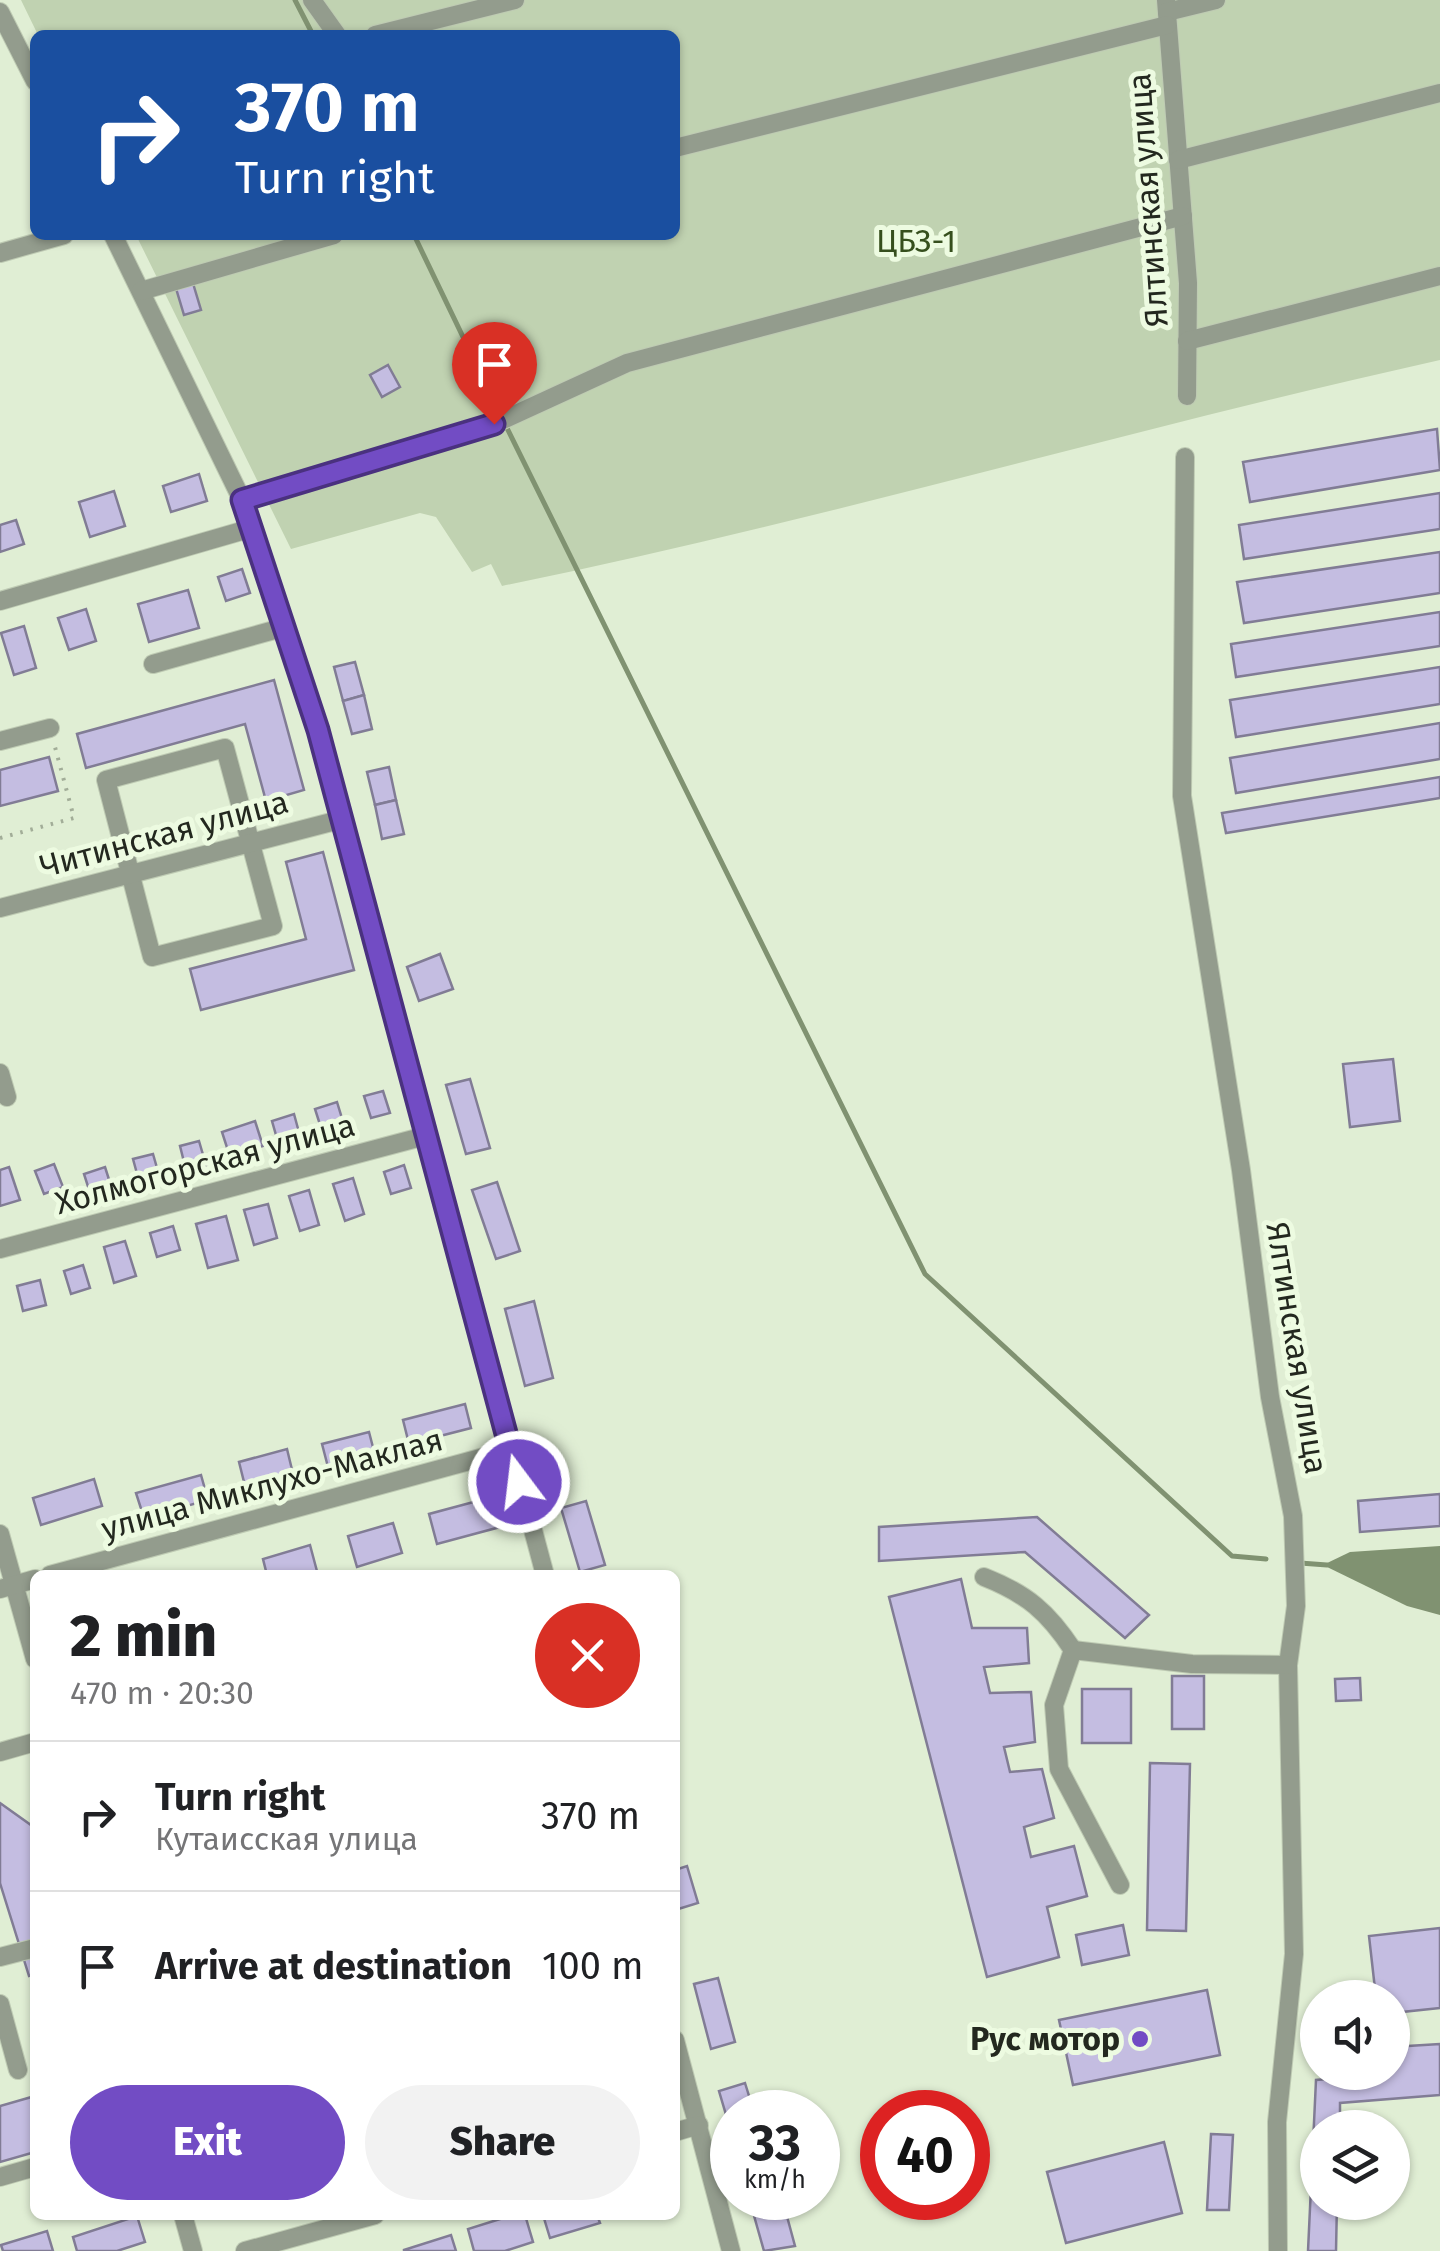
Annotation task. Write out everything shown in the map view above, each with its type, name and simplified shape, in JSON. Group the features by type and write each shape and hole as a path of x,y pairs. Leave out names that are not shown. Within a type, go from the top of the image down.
{"street":[{"path":"312,0 333,30"},
{"path":"396,30 514,0"},
{"path":"680,147 1216,0"},
{"path":"0,12 30,71"},
{"name":"Ялтинская улица","path":"1166,12 1182,216 1187,396"},
{"path":"1178,160 1440,93"},
{"path":"242,500 494,424 626,363 1182,216"},
{"path":"0,253 46,240"},
{"path":"116,240 242,500 285,627 343,819 544,1570"},
{"path":"141,291 317,240"},
{"path":"1187,341 1440,276"},
{"name":"Ялтинская улица","path":"1185,457 1182,796 1241,1170 1270,1397 1293,1516 1296,1606 1288,1665 1294,1954 1277,2122 1278,2251"},
{"path":"0,601 252,528"},
{"path":"153,664 285,627"},
{"path":"0,741 50,728"},
{"path":"225,748 251,843 273,926 152,957 106,780 225,748"},
{"name":"Читинская улица","path":"0,908 343,819"},
{"path":"0,1073 6,1097"},
{"name":"Холмогорская улица","path":"0,1250 426,1136"},
{"name":"улица Миклухо-Маклая","path":"68,1570 510,1450"},
{"path":"0,1534 8,1587 30,1646"},
{"path":"984,1577 1022,1592 1047,1612 1072,1650"},
{"path":"1072,1650 1192,1664 1288,1665"},
{"path":"1072,1650 1054,1705 1059,1768 1120,1885"},
{"path":"0,1752 30,1743"},
{"path":"0,1957 30,1949"},
{"path":"0,2004 18,2070"},
{"path":"680,2058 730,2251"},
{"path":"680,2131 699,2125"},
{"path":"0,2177 30,2169"},
{"path":"184,2220 193,2251"},
{"path":"245,2251 357,2220"}],"path":[{"path":"0,838 74,818 50,728"}],"green space":[{"name":"ЦБЗ-1","path":"21,0 1440,0 1440,360 737,534 502,586 491,564 472,572 436,517 420,513 291,549 138,240 680,240 680,30 36,30"}],"shaded area":[{"path":"1440,1546 1440,1615 1407,1606 1323,1565 1350,1552"}],"building":[{"path":"192,280 201,310 184,315 175,285"},
{"path":"388,365 400,387 382,397 370,375"},
{"path":"1437,429 1440,470 1250,502 1243,462"},
{"path":"199,474 207,501 171,512 163,486"},
{"path":"114,491 125,526 90,537 79,502"},
{"path":"1440,493 1440,529 1244,559 1239,525"},
{"path":"16,520 24,544 0,552 0,525"},
{"path":"1440,552 1440,593 1244,623 1237,582"},
{"path":"242,569 250,593 226,601 218,577"},
{"path":"188,590 199,628 149,642 138,604"},
{"path":"86,609 96,641 69,650 58,618"},
{"path":"1440,612 1440,646 1236,677 1231,644"},
{"path":"24,626 36,668 14,675 1,633"},
{"path":"355,662 364,695 343,701 334,667"},
{"path":"1440,667 1440,704 1236,737 1230,700"},
{"path":"274,680 304,790 266,801 245,724 86,768 77,734"},
{"path":"364,695 372,729 352,734 343,701"},
{"path":"1440,723 1440,759 1236,793 1230,758"},
{"path":"49,757 58,791 0,806 0,770"},
{"path":"389,767 396,800 375,805 367,772"},
{"path":"1440,777 1440,798 1226,833 1222,813"},
{"path":"396,800 404,834 382,839 375,805"},
{"path":"323,852 354,970 201,1010 190,969 306,939 286,862"},
{"path":"440,954 453,989 419,1001 407,967"},
{"path":"1393,1059 1400,1121 1350,1127 1343,1064"},
{"path":"470,1079 490,1148 466,1154 446,1085"},
{"path":"383,1091 390,1113 371,1118 364,1096"},
{"path":"337,1102 344,1125 322,1131 315,1109"},
{"path":"294,1114 300,1136 278,1142 272,1121"},
{"path":"255,1121 263,1146 230,1157 222,1132"},
{"path":"199,1141 206,1165 186,1170 180,1146"},
{"path":"153,1154 159,1175 139,1181 133,1159"},
{"path":"54,1164 63,1187 44,1194 35,1171"},
{"path":"404,1165 411,1188 391,1194 384,1172"},
{"path":"9,1167 20,1200 0,1206 0,1170"},
{"path":"105,1167 112,1189 91,1196 84,1174"},
{"path":"353,1178 364,1214 345,1221 333,1184"},
{"path":"497,1182 520,1251 496,1259 472,1190"},
{"path":"309,1190 319,1225 300,1231 289,1196"},
{"path":"268,1204 277,1238 254,1245 244,1210"},
{"path":"226,1216 238,1260 208,1268 196,1224"},
{"path":"173,1226 180,1250 157,1257 150,1233"},
{"path":"125,1241 136,1276 114,1283 104,1247"},
{"path":"83,1265 90,1288 71,1294 64,1271"},
{"path":"40,1280 46,1305 23,1311 17,1286"},
{"path":"534,1301 553,1378 525,1386 505,1309"},
{"path":"465,1404 471,1428 409,1444 403,1420"},
{"path":"369,1432 375,1455 328,1467 322,1444"},
{"path":"287,1449 294,1478 246,1490 239,1462"},
{"path":"201,1475 208,1500 144,1518 136,1493"},
{"path":"94,1479 102,1506 41,1525 33,1498"},
{"path":"1440,1494 1440,1526 1360,1532 1358,1501"},
{"path":"492,1497 500,1527 437,1544 429,1514"},
{"path":"586,1501 605,1565 579,1570 561,1508"},
{"path":"1037,1517 1149,1615 1125,1638 1025,1552 879,1561 879,1527"},
{"path":"393,1523 402,1553 357,1567 348,1536"},
{"path":"310,1545 317,1570 266,1570 263,1559"},
{"path":"961,1579 972,1628 1027,1628 1029,1663 984,1667 990,1693 1031,1692 1035,1742 1004,1747 1010,1772 1042,1769 1054,1818 1024,1827 1031,1857 1074,1846 1087,1896 1047,1907 1059,1957 987,1977 889,1597"},
{"path":"1172,1676 1204,1676 1204,1729 1172,1729"},
{"path":"1360,1678 1361,1700 1336,1701 1335,1679"},
{"path":"1082,1689 1131,1689 1131,1743 1082,1743"},
{"path":"1150,1763 1190,1764 1186,1931 1147,1930"},
{"path":"0,1803 30,1824 29,1976 0,1883"},
{"path":"687,1866 698,1903 680,1908 680,1868"},
{"path":"1123,1925 1129,1955 1082,1965 1076,1935"},
{"path":"1440,1928 1440,2008 1410,2011 1410,1980 1374,1980 1369,1936"},
{"path":"718,1978 735,2042 711,2049 694,1984"},
{"name":"Рус мотор","path":"1207,1990 1220,2055 1073,2085 1059,2020"},
{"path":"1440,2044 1440,2095 1340,2103 1340,2110 1315,2110 1316,2090 1410,2090 1410,2046"},
{"path":"745,2083 747,2090 722,2090"},
{"path":"30,2097 30,2153 0,2162 0,2106"},
{"path":"1211,2134 1233,2135 1229,2210 1207,2210"},
{"path":"1164,2142 1182,2213 1066,2243 1047,2172"},
{"path":"125,2220 138,2220 145,2242 117,2251 77,2251 73,2237"},
{"path":"497,2220 526,2220 533,2242 505,2251 474,2251 468,2229"},
{"path":"545,2220 600,2223 550,2238"},
{"path":"755,2220 788,2220 795,2246 764,2251"},
{"path":"1309,2220 1337,2220 1336,2251 1308,2251"},
{"path":"47,2231 53,2251 3,2251 1,2245"},
{"path":"451,2235 456,2251 404,2251 404,2250"}],"waterway":[{"path":"295,0 310,30"},
{"path":"416,240 501,416"},
{"path":"506,426 925,1274 1232,1556 1266,1559"},
{"path":"1300,1563 1327,1565"}],"place":[{"name":"Рус мотор","path":"1140,2039"}],"route":[{"path":"494,424 242,500 318,730 519,1482"}]}
